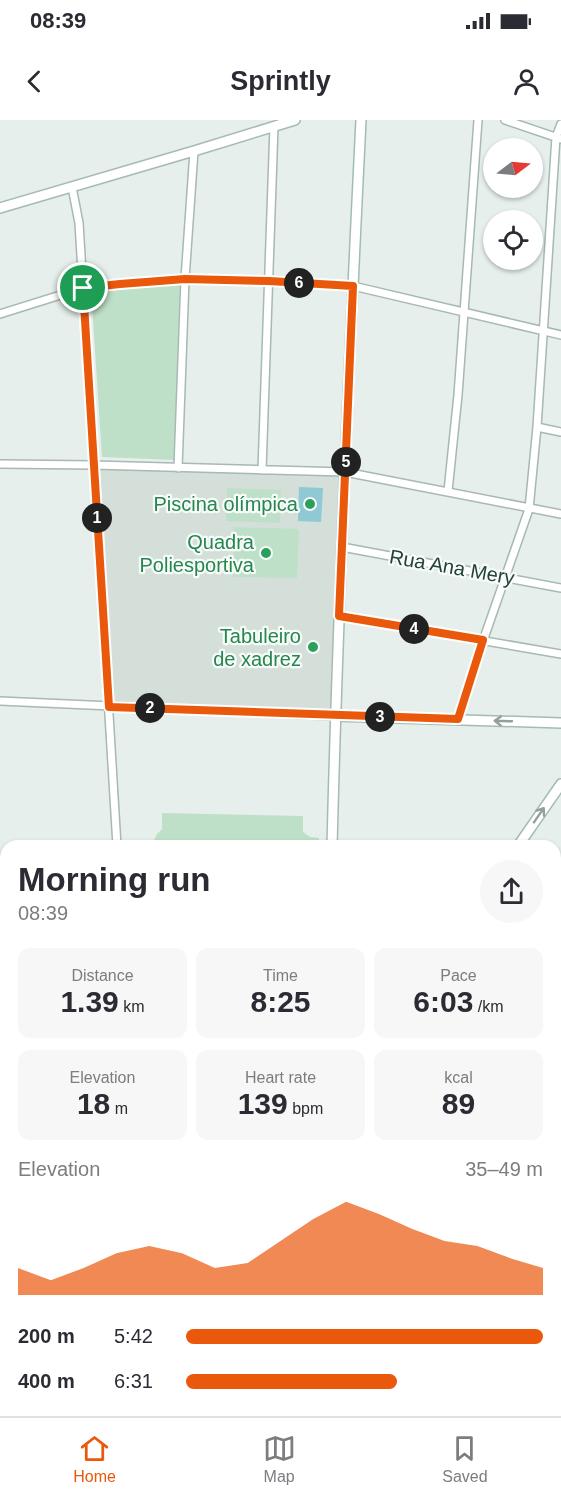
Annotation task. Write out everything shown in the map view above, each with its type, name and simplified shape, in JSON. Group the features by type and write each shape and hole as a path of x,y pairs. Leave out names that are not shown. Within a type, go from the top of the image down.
{"street":[{"path":"0,208 294,120"},
{"path":"332,840 339,616 362,120"},
{"path":"448,491 458,394 478,120"},
{"path":"505,120 559,138"},
{"path":"458,719 483,640 530,509 561,124"},
{"path":"262,470 274,126"},
{"path":"178,468 185,279 194,151"},
{"path":"72,187 79,222 117,840"},
{"path":"0,314 83,288 185,279 269,281 353,286 561,335"},
{"path":"537,427 561,432"},
{"path":"0,464 345,472 561,514"},
{"name":"Rua Ana Mery","path":"342,547 561,588"},
{"path":"339,616 561,654"},
{"path":"0,701 335,716 561,723"},
{"path":"522,840 561,784"},
{"path":"0,1114 0,1122"}],"shaded area":[{"path":"94,465 345,472 335,716 109,707"}],"green space":[{"path":"180,284 174,460 102,457 91,289"},
{"path":"227,488 281,490 280,523 226,521"},
{"name":"Quadra Poliesportiva","path":"234,527 299,529 297,578 233,577"},
{"path":"162,813 303,816 303,832 319,840 154,840 162,829"}],"water":[{"name":"Piscina olímpica","path":"299,487 323,488 321,522 298,521"}],"place":[{"name":"Piscina olímpica","path":"310,504"},
{"name":"Quadra Poliesportiva","path":"266,553"},
{"name":"Tabuleiro de xadrez","path":"313,647"}],"route":[{"path":"185,279 353,286 339,616 483,640 458,719 109,707 83,288 185,279"}]}
